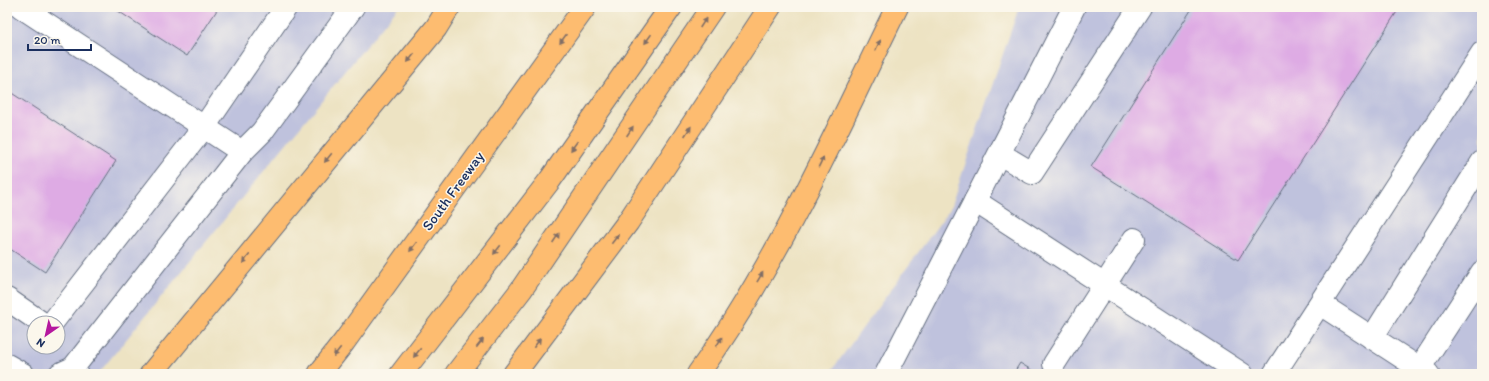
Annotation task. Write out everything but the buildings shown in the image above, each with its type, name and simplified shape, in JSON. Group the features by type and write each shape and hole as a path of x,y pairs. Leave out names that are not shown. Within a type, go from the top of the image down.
{"highway":[{"path":"151,374 436,28 449,7"},
{"name":"South Freeway","path":"319,374 344,342 585,7"},
{"path":"402,374 550,180 671,7"},
{"path":"456,374 521,290 713,7"},
{"path":"514,374 628,222 770,7"},
{"path":"698,374 762,274 813,178 897,7"}],"lane":[{"path":"20,7 242,152"},
{"path":"58,315 204,126 286,7"},
{"path":"60,374 73,368 242,152 262,132 354,7"},
{"path":"886,374 976,201 1074,7"},
{"path":"1000,154 1032,174 1140,7"},
{"path":"1274,374 1482,53"},
{"path":"1372,338 1482,162"},
{"path":"976,201 1242,374"},
{"path":"1054,364 1134,239"},
{"path":"1320,304 1423,371 1482,272"},
{"path":"7,299 30,315"},
{"path":"7,365 23,374"}],"shaded area":[{"path":"7,7 398,7 98,374 7,374"},
{"path":"1019,7 1482,7 1482,374 829,374 950,209"}]}
